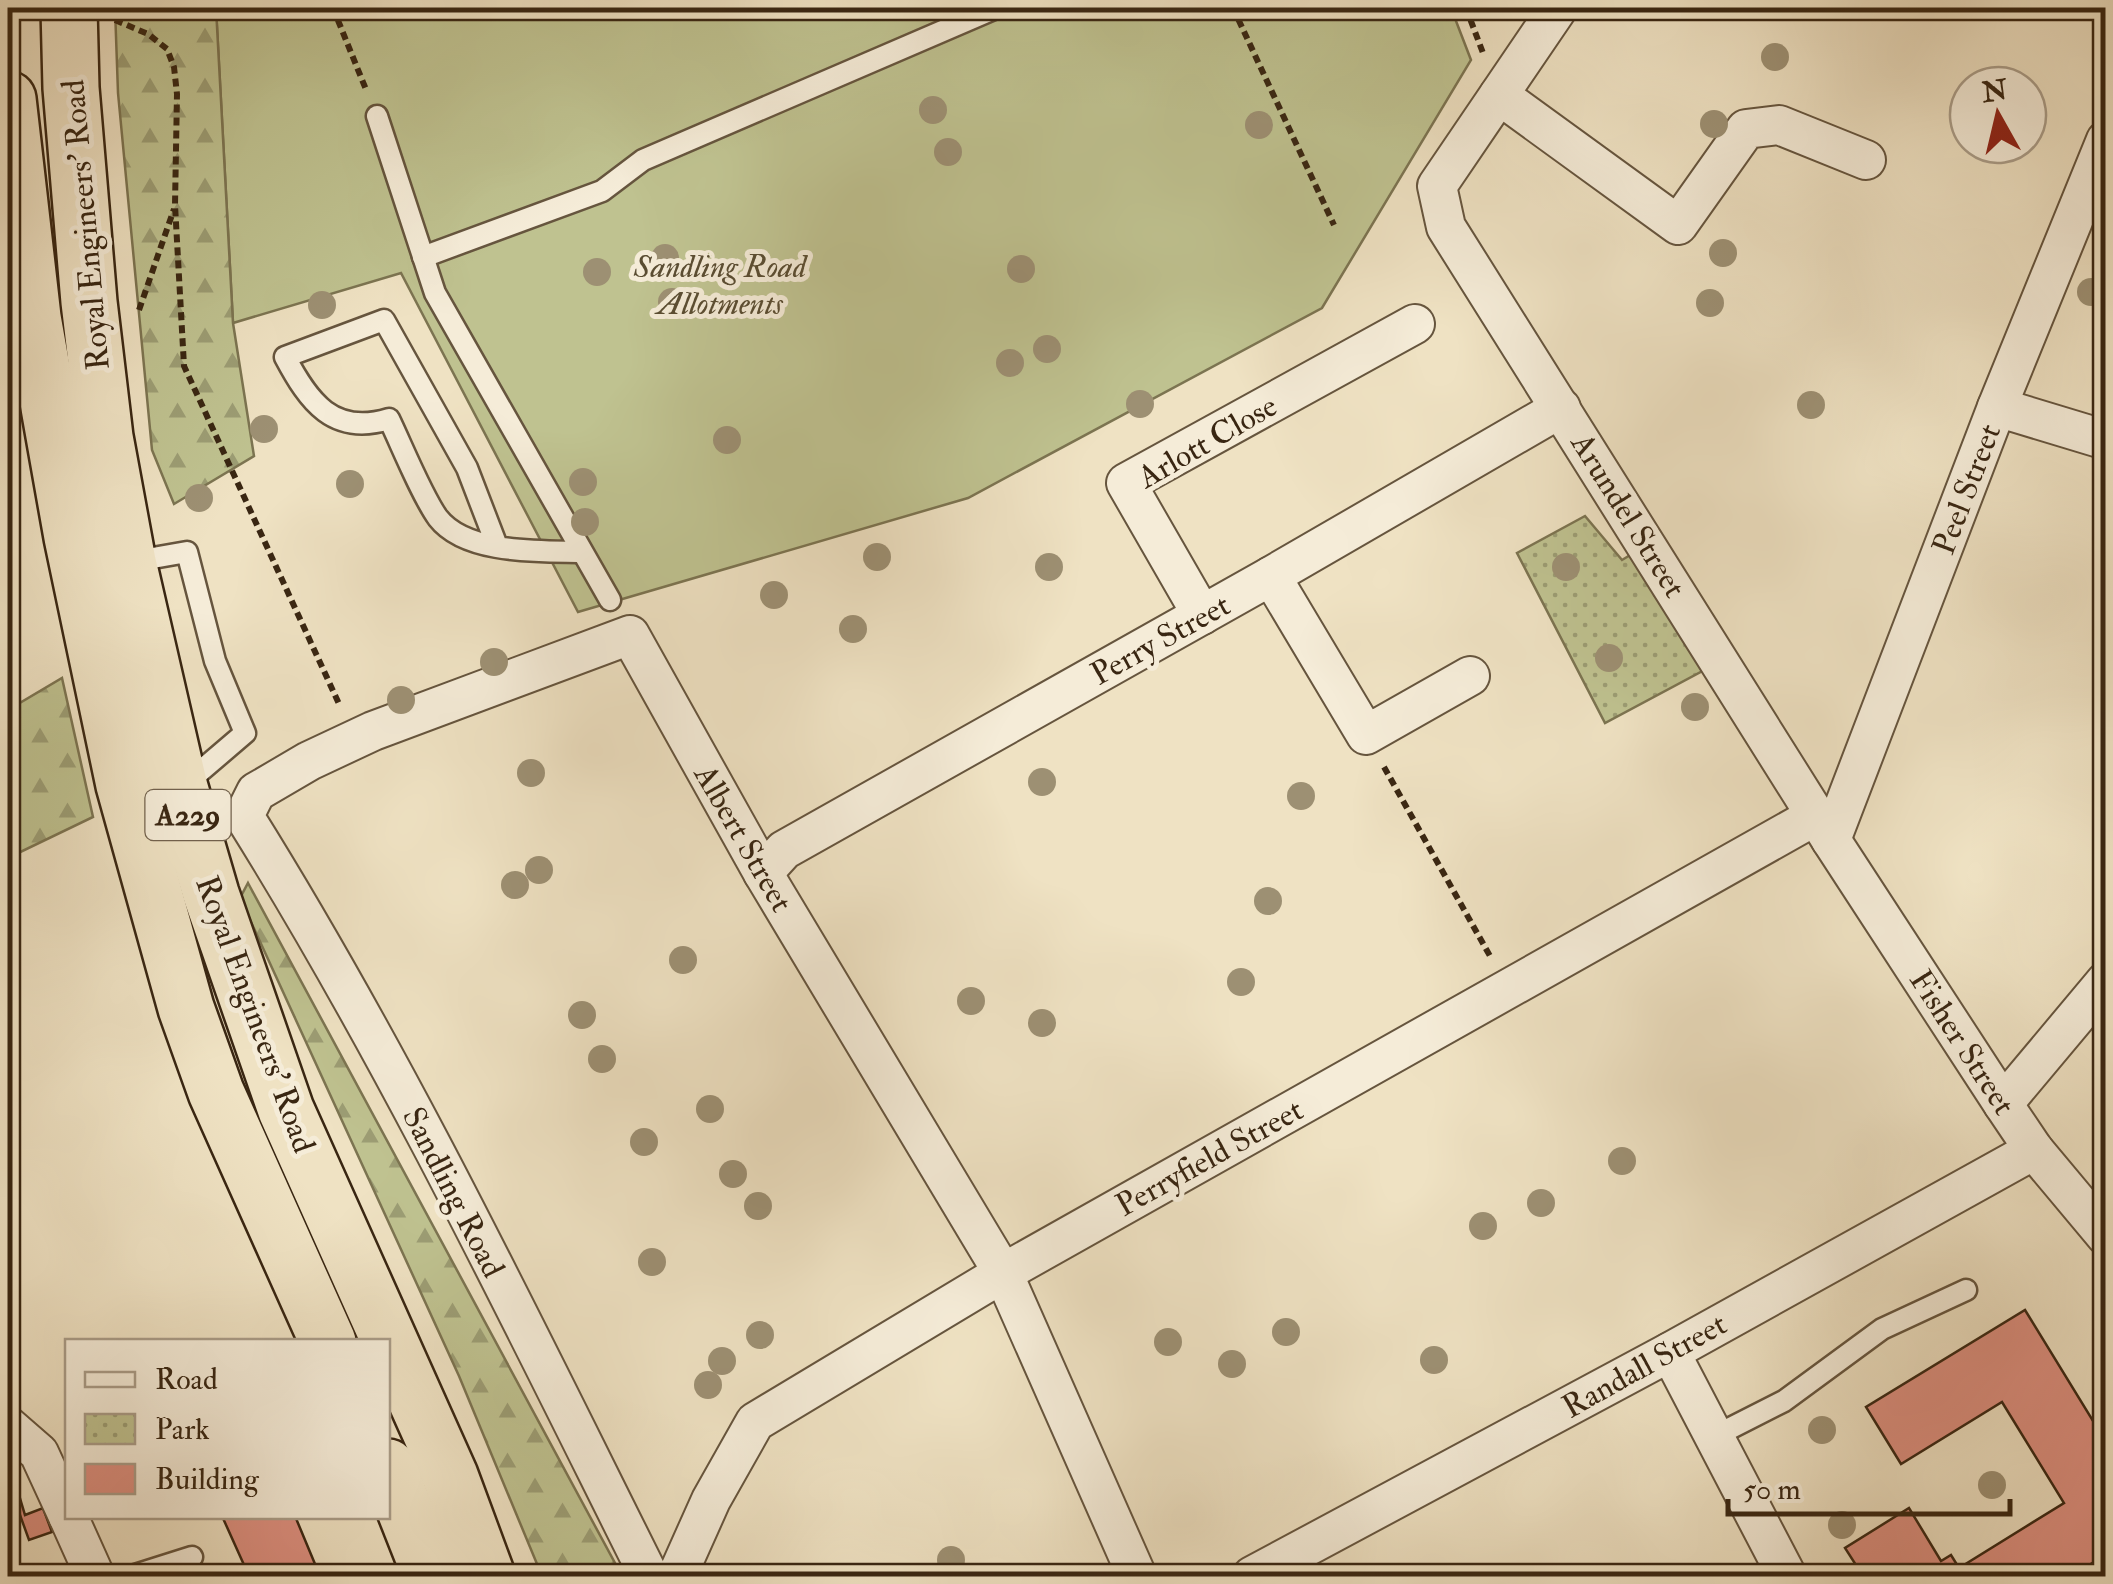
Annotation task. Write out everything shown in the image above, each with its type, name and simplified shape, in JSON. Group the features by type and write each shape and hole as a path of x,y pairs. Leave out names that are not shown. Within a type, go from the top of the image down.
{"highway":[{"name":"Royal Engineers' Road","path":"85,11 72,88 89,302 105,437 128,562 180,788 210,894 286,1110 389,1339"},
{"name":"Royal Engineers' Road","path":"8,100 33,317 72,537 124,785 186,1008 216,1092 327,1339"},
{"name":"Royal Engineers' Road","path":"390,1342 450,1476 486,1576"},
{"path":"390,1472 431,1576"}],"street":[{"path":"1558,8 1499,94 1678,225 1746,129 1779,125 1866,160"},
{"name":"Arundel Street","path":"1499,94 1437,186 1446,228 1824,828"},
{"name":"Peel Street","path":"1824,828 2106,140"},
{"name":"Arlott Close","path":"1202,615 1126,483 1415,324"},
{"path":"1997,407 2106,440"},
{"name":"Perry Street","path":"762,873 784,850 1561,408"},
{"path":"1271,576 1366,735 1470,676"},
{"path":"373,730 630,635"},
{"name":"Albert Street","path":"630,635 762,873 1002,1273 1137,1576"},
{"name":"Sandling Road","path":"373,730 309,760 256,792 244,816 398,1083 649,1576"},
{"name":"Perryfield Street","path":"677,1576 711,1500 756,1422 1002,1273 1509,989 1824,828"},
{"name":"Fisher Street","path":"1824,828 2034,1150 2106,1236"},
{"path":"2003,1104 2106,981"},
{"name":"Randall Street","path":"1252,1576 1670,1352 2034,1150"},
{"path":"1670,1352 1787,1576"},
{"path":"8,1426 39,1453 65,1509"},
{"path":"69,1519 95,1576"}],"lane":[{"path":"423,257 602,191 643,160 994,8"},
{"path":"376,116 435,292 580,552 604,603 630,635"},
{"path":"497,546 467,468 384,320 286,357 301,388 323,410 346,423 366,426 389,419 438,518 460,538 497,546 524,551 580,552"},
{"path":"128,562 187,552 215,661 245,733 180,788"},
{"path":"1714,1436 1784,1401 1882,1329 1966,1290"},
{"path":"132,1576 192,1557"}],"path":[{"path":"333,8 376,116"},
{"path":"1233,8 1334,226"},
{"path":"85,11 148,34 166,49 174,67 184,366 284,579 336,703 373,730"},
{"path":"1366,735 1509,989"}],"green space":[{"path":"115,8 216,8 233,323 254,456 174,504 152,450 118,93"},
{"name":"Sandling Road Allotments","path":"216,8 1451,8 1471,60 1322,308 968,498 578,612 401,273 233,323"},
{"path":"1585,516 1622,560 1632,554 1708,668 1605,723 1517,553"},
{"path":"62,678 93,817 8,858 8,710"},
{"path":"248,883 622,1576 542,1576 459,1376 240,898"}],"building":[{"path":"2025,1310 2106,1442 2106,1555 2070,1576 1863,1576 1845,1548 1909,1508 1941,1561 1951,1555 1959,1568 2064,1503 2002,1402 1901,1464 1866,1407"},
{"path":"8,1458 25,1515 43,1508 52,1532 29,1540 20,1515 8,1520"},
{"path":"223,1519 296,1519 320,1576 249,1576"}]}
